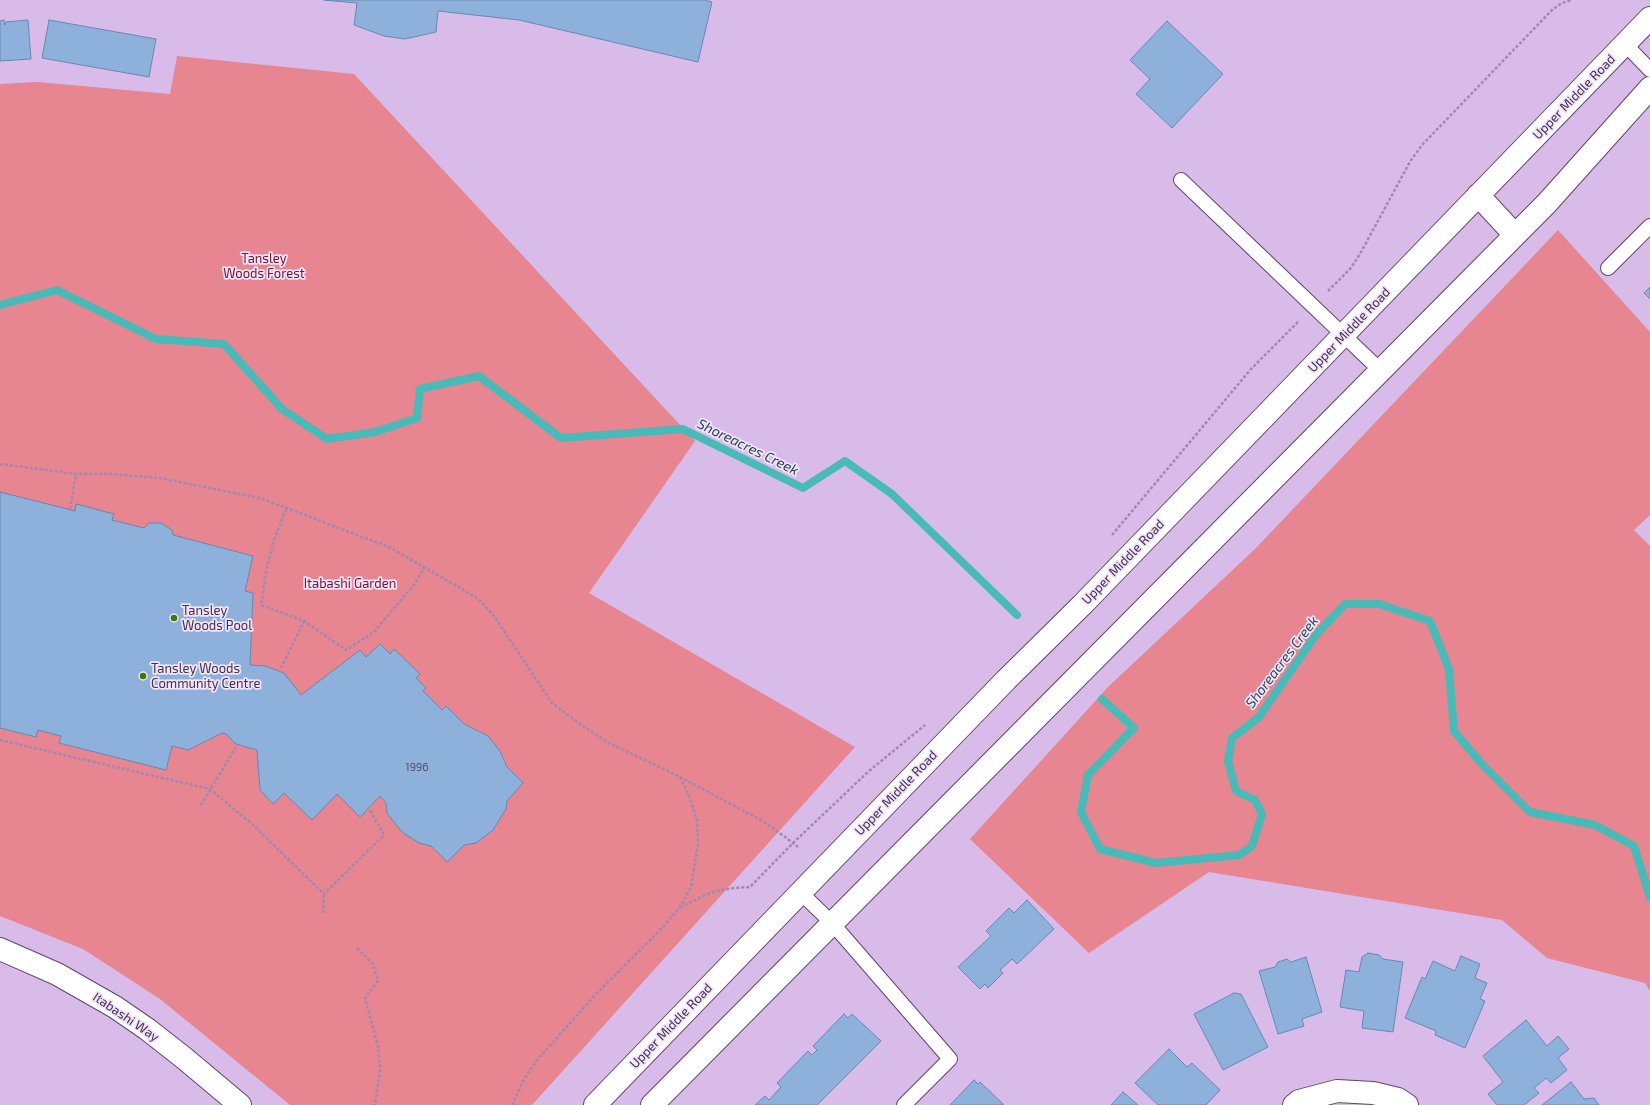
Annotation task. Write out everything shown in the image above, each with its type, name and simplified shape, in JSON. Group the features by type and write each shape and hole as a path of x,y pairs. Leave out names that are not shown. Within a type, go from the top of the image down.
{"main road":[{"name":"Upper Middle Road","path":"595,1105 1006,680 1083,604 1650,18"},
{"path":"652,1105 1516,235 1547,203 1650,88"},
{"path":"1478,195 1516,235"},
{"name":"Itabashi Way","path":"0,949 57,974 115,1007 147,1029 184,1058 240,1105"},
{"path":"1294,1105 1299,1101 1337,1091 1373,1093 1398,1099 1407,1105"}],"lane":[{"path":"1625,44 1650,70"},
{"path":"1181,180 1381,371"},
{"path":"1608,268 1650,226"},
{"path":"800,892 832,923 950,1059 904,1105"}],"path":[{"path":"1109,539 1251,369 1350,269 1360,254 1411,160 1423,144 1553,9 1562,3 1572,0"},
{"path":"0,464 76,474 111,474 159,478 260,498 389,547 474,596 483,604 494,616 552,703 607,742 680,776 761,820 798,847"},
{"path":"70,509 76,474"},
{"path":"286,509 275,537 267,566 261,605 304,621 346,650 374,632 413,586 424,568"},
{"path":"281,668 304,621"},
{"path":"680,907 712,892 750,887 793,843 869,771 927,723"},
{"path":"0,740 210,789 253,825 324,894"},
{"path":"201,804 236,747"},
{"path":"512,1105 515,1095 537,1060 596,994 640,951 680,907 691,887 698,844 698,820 690,796 680,776"},
{"path":"323,913 324,894 384,835 370,810"},
{"path":"357,948 373,964 378,981 365,998 378,1047 380,1071 375,1105"}],"green space":[{"path":"177,56 354,74 695,441 589,593 855,747 532,1105 290,1105 160,999 83,949 0,916 0,84 38,82 170,94"},
{"path":"1558,230 1650,332 1650,515 1634,530 1650,546 1650,991 1645,983 1547,958 1502,920 1209,872 1089,953 970,839 1108,687 1256,548"}],"building":[{"path":"324,0 705,0 712,2 698,62 519,20 438,11 436,32 405,39 384,36 354,25 357,3"},
{"path":"4,20 5,25 6,22 28,20 31,59 0,61 0,21"},
{"path":"49,20 156,39 149,77 42,58"},
{"path":"1167,21 1223,74 1172,128 1136,94 1150,79 1130,60"},
{"path":"1650,287 1650,299 1644,293"},
{"name":"Tansley Woods Community Centre","path":"0,492 75,511 76,504 114,514 112,520 144,528 149,523 161,523 172,530 173,535 253,556 245,591 253,593 250,665 265,666 284,673 301,695 360,650 366,657 380,644 390,654 394,649 420,674 416,678 426,688 423,691 442,710 446,706 464,724 488,736 500,751 507,767 523,783 507,801 506,809 493,830 476,843 464,845 447,862 431,846 419,843 402,832 387,813 386,803 380,796 360,817 337,794 312,820 284,793 273,804 260,790 257,750 236,744 226,734 222,733 188,750 172,746 166,770 59,743 61,736 38,730 36,737 0,728"},
{"path":"1027,900 1054,929 1017,964 1012,959 1000,970 1003,973 988,988 985,984 980,989 958,967 991,936 986,931 1009,908 1014,913"},
{"path":"1368,953 1379,955 1383,959 1403,962 1393,1032 1362,1028 1364,1011 1340,1007 1346,970 1359,972 1362,957"},
{"path":"1461,956 1480,964 1475,978 1487,983 1480,999 1485,1001 1465,1048 1435,1035 1436,1031 1405,1018 1422,977 1425,979 1433,961 1455,971"},
{"path":"1306,957 1322,1012 1302,1019 1304,1026 1278,1034 1259,971 1275,967 1278,962 1287,959 1291,962"},
{"path":"1234,993 1241,994 1268,1047 1223,1070 1194,1014"},
{"path":"844,1014 848,1018 852,1014 881,1041 817,1105 755,1105 765,1096 769,1100 781,1087 777,1083 808,1051 812,1055 817,1050 813,1046"},
{"path":"1526,1020 1547,1046 1558,1036 1569,1049 1558,1058 1567,1070 1551,1083 1546,1078 1534,1088 1539,1093 1524,1105 1497,1105 1488,1094 1503,1082 1483,1056"},
{"path":"1169,1049 1187,1067 1192,1063 1220,1090 1206,1105 1158,1105 1135,1083"},
{"path":"974,1080 978,1084 980,1082 1004,1105 950,1105"},
{"path":"1571,1082 1584,1099 1594,1098 1599,1105 1542,1105"},
{"path":"1123,1092 1138,1105 1111,1105"}],"waterway":[{"name":"Shoreacres Creek","path":"0,305 57,290 156,339 224,344 282,409 327,439 375,432 417,418 420,389 479,376 561,438 683,429 803,488 845,461 892,494 1017,615"},
{"name":"Shoreacres Creek","path":"1102,699 1134,728 1088,775 1081,812 1100,849 1156,863 1239,855 1252,846 1262,814 1255,800 1236,791 1228,761 1232,738 1259,717 1315,636 1345,604 1379,604 1430,621 1449,669 1454,731 1481,763 1530,812 1595,825 1634,846 1650,897"}],"place":[{"name":"Tansley Woods Pool","path":"174,618"},
{"name":"Tansley Woods Community Centre","path":"143,676"}],"park label":[{"name":"Tansley Woods Forest","path":"264,266"},
{"name":"Itabashi Garden","path":"350,584"}]}
